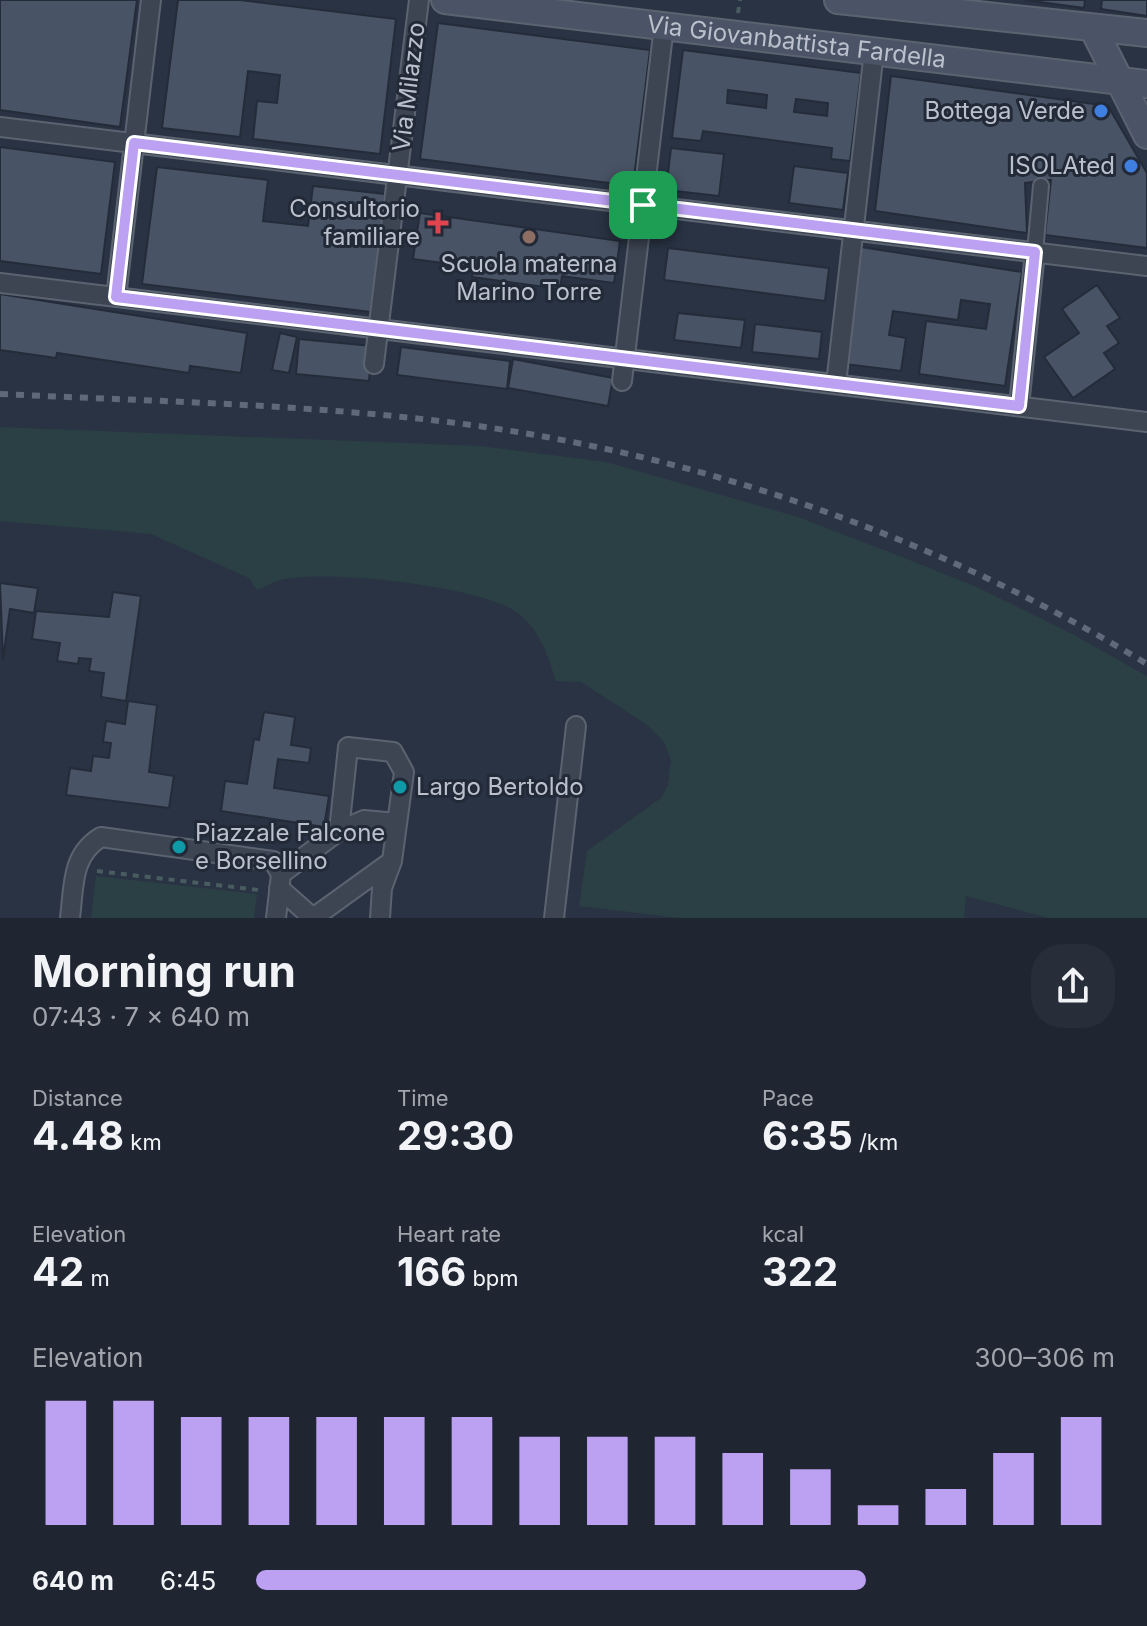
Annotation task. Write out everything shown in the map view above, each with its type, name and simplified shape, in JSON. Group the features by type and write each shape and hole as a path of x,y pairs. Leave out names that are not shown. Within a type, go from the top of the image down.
{"main road":[{"name":"Via Giovanbattista Fardella","path":"445,0 1147,84"},
{"name":"Via Giovanbattista Fardella","path":"838,0 1147,33"},
{"path":"1093,28 1147,135"}],"street":[{"path":"116,297 151,0"},
{"name":"Via Milazzo","path":"374,364 419,0"},
{"path":"622,381 664,26"},
{"path":"836,384 874,51"},
{"path":"0,127 1147,266"},
{"path":"1019,406 1041,186"},
{"path":"0,283 1147,422"},
{"path":"554,918 576,726"},
{"path":"339,831 348,747 393,752 404,772 392,861 382,888 380,918"},
{"path":"274,884 339,831 364,820 397,823"},
{"path":"70,918 77,860 86,846 101,837 273,861 276,918"},
{"path":"274,884 313,918 392,861"}],"path":[{"path":"91,870 274,884"}],"green space":[{"path":"0,427 480,446 606,462 798,517 979,588 1072,634 1147,676 1147,918 1049,918 966,896 964,918 680,918 579,906 587,851 661,798 668,785 671,760 664,742 646,724 581,682 556,681 538,635 518,613 500,603 473,595 405,582 307,577 282,580 257,590 249,578 151,534 0,521"},
{"path":"96,876 257,894 254,918 91,918"}],"building":[{"path":"0,0 137,0 120,127 0,110"},
{"path":"178,0 240,0 396,19 380,154 253,139 257,101 277,103 280,75 248,71 240,137 162,128"},
{"path":"1025,0 1085,0 1084,8"},
{"path":"1102,0 1147,0 1147,16 1101,9"},
{"path":"438,23 650,50 633,186 420,159"},
{"path":"683,50 861,73 850,161 831,159 832,148 703,131 701,141 672,138","holes":["728,90 767,95 766,108 727,103","796,99 828,103 827,116 794,112"]},
{"path":"891,76 1108,106 1147,173 1147,248 1045,235 1051,180 1025,183 1027,233 875,211"},
{"path":"0,147 115,162 101,274 0,261"},
{"path":"671,148 724,154 719,196 666,190"},
{"path":"794,166 848,173 843,210 789,203"},
{"path":"157,167 268,180 263,221 308,226 313,186 385,194 371,312 142,284"},
{"path":"420,213 620,241 614,283 562,276 560,289 472,277 473,267 413,259"},
{"path":"861,247 1022,272 1005,386 919,374 926,321 986,329 990,304 961,300 958,320 893,311 889,335 906,338 901,371 845,364"},
{"path":"668,248 829,268 825,301 664,280"},
{"path":"1097,285 1120,318 1107,326 1119,343 1104,353 1115,369 1073,398 1044,357 1079,333 1062,309"},
{"path":"0,294 247,333 241,373 190,366 189,373 57,353 56,358 0,350"},
{"path":"678,313 745,320 741,348 674,340"},
{"path":"755,324 822,332 819,359 752,352"},
{"path":"280,333 297,337 289,373 272,370"},
{"path":"299,339 372,346 369,381 296,374"},
{"path":"401,347 510,361 507,389 397,375"},
{"path":"513,359 613,378 608,406 508,388"},
{"path":"0,583 38,588 34,613 10,609 3,659"},
{"path":"113,592 141,596 126,701 101,697 104,673 89,671 91,659 79,658 78,664 57,661 60,643 32,639 36,611 109,617"},
{"path":"128,701 157,705 149,772 174,776 169,808 66,795 70,768 91,771 93,756 109,758 111,743 103,742 106,721 125,724"},
{"path":"264,712 295,717 291,745 311,748 309,763 278,759 274,788 329,796 324,827 221,811 225,781 247,784 254,739 259,740"}],"railway":[{"path":"0,394 224,404 392,416 539,436 630,454 810,506 897,539 983,576 1147,664"}],"place":[{"name":"Bottega Verde","path":"1101,111"},
{"name":"ISOLAted","path":"1131,166"},
{"name":"Consultorio familiare","path":"438,223"},
{"name":"Scuola materna Marino Torre","path":"529,237"},
{"name":"Largo Bertoldo","path":"400,787"},
{"name":"Piazzale Falcone e Borsellino","path":"179,847"}],"route":[{"path":"134,143 643,205 1035,252 1019,406 116,297 134,143"}]}
